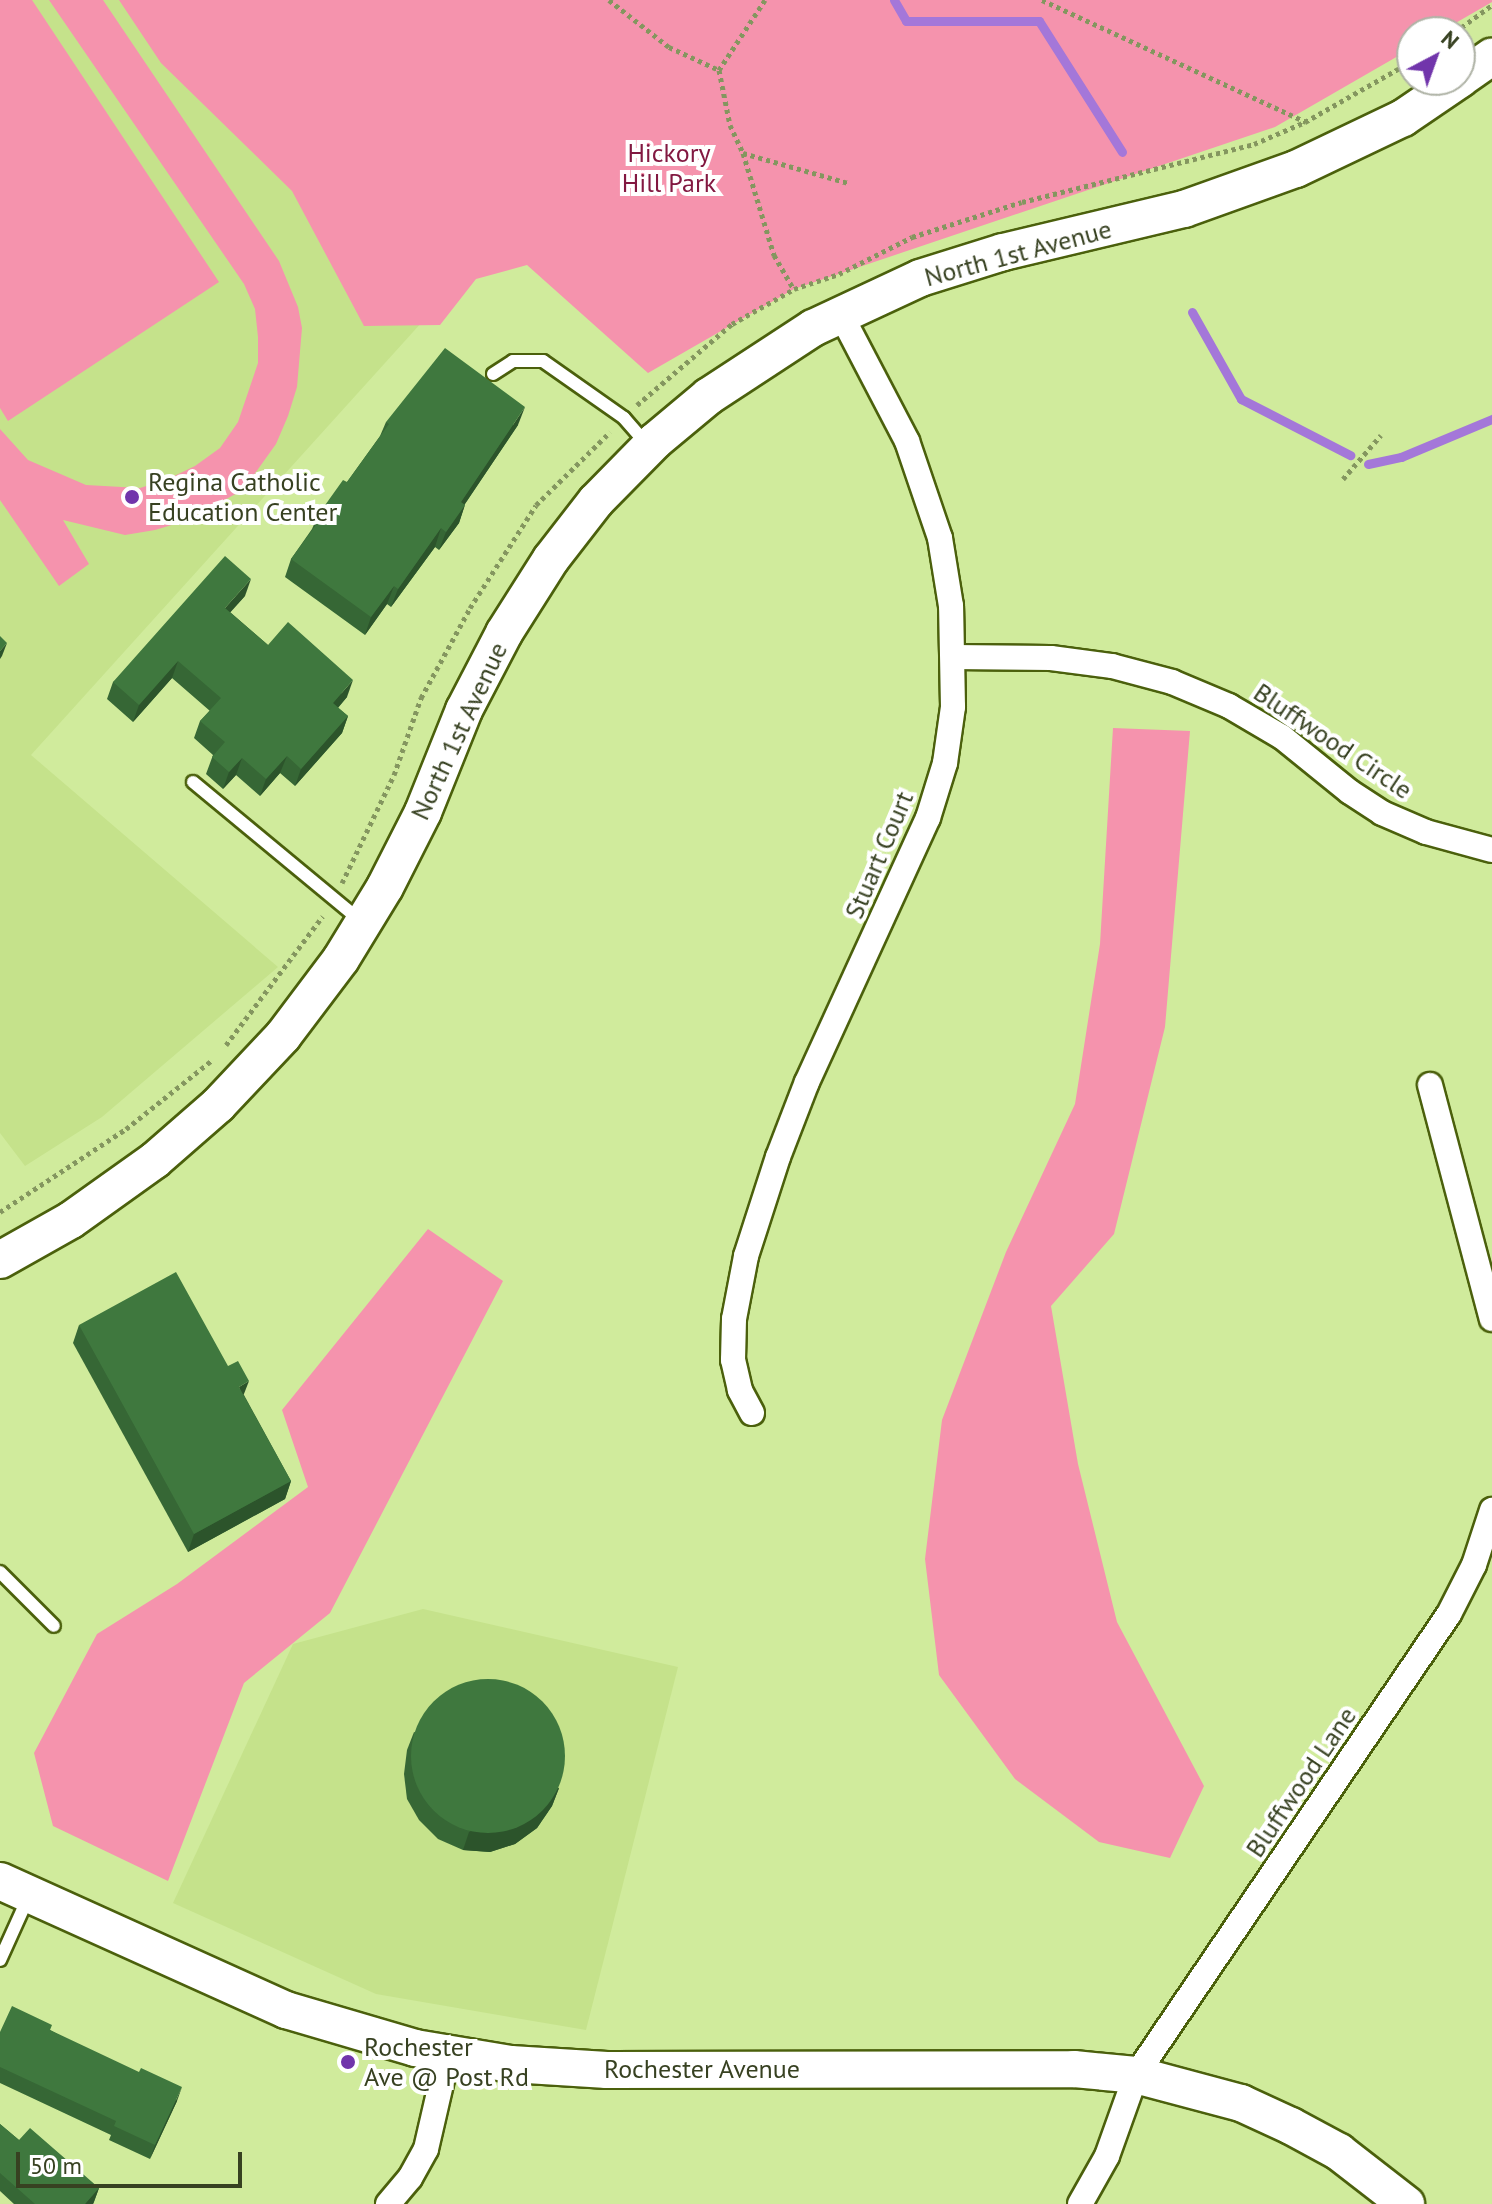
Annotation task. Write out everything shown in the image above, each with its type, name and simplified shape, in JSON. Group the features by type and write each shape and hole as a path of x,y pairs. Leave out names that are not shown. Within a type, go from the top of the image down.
{"main road":[{"name":"North 1st Avenue","path":"0,1260 128,1181 218,1105 283,1036 364,923 423,812 464,710 504,633 551,559 596,501 649,447 721,388 778,348 840,313 920,278 1003,252 1184,209 1296,169 1403,118 1435,96"},
{"name":"Rochester Avenue","path":"15,1888 286,2010 350,2031 448,2054 511,2064 607,2070 1074,2069 1136,2075 1241,2103 1291,2126 1339,2152 1406,2204"}],"street":[{"name":"Stuart Court","path":"752,1413 740,1390 733,1360 734,1319 746,1256 778,1157 807,1082 928,818 945,763 953,707 949,592 940,538 926,489 907,441 840,313"},
{"name":"Bluffwood Circle","path":"953,657 1051,658 1112,666 1172,682 1229,706 1282,737 1350,792 1382,813 1426,832 1492,850"},
{"path":"1430,1085 1492,1319"},
{"name":"Bluffwood Lane","path":"1080,2204 1107,2156 1136,2075 1449,1614 1474,1565 1492,1510"},
{"path":"388,2204 410,2178 426,2149 448,2054"}],"lane":[{"path":"493,374 513,361 543,361 624,418 649,447"},
{"path":"193,782 364,923"},
{"path":"0,1572 54,1626"},
{"path":"0,1960 15,1888"}],"path":[{"path":"609,0 669,47 719,70"},
{"path":"765,0 719,70 730,125 743,153 774,255 794,289"},
{"path":"1042,0 1305,122 1347,145"},
{"path":"223,1048 315,930 394,775 421,698 470,608 536,505 624,418 732,324 794,289 839,274 912,237 1022,202 1254,144 1305,122 1396,70"},
{"path":"743,153 848,183"},
{"path":"1343,479 1381,435"},
{"path":"0,1212 126,1129 215,1058"}],"shaded area":[{"name":"Regina Catholic Education Center","path":"0,0 218,0 497,239 31,755 278,967 102,1117 25,1166 0,1133"},
{"path":"423,1609 678,1667 586,2030 376,1994 173,1903 293,1644"}],"green space":[{"path":"0,0 32,0 219,282 8,421 0,408"},
{"path":"49,0 103,0 279,261 298,307 302,328 297,387 288,416 276,444 243,490 185,521 125,535 63,520 89,564 59,586 0,500 0,429 28,460 86,485 140,488 168,479 195,466 220,448 238,422 258,363 258,337 255,309 244,284"},
{"name":"Hickory Hill Park","path":"119,0 1492,0 1468,16 1396,16 1396,57 1275,127 794,289 648,373 527,265 476,279 440,325 364,326 292,191 161,63"},
{"path":"1113,728 1190,731 1165,1027 1114,1234 1051,1306 1078,1464 1117,1622 1204,1786 1170,1858 1099,1842 1015,1779 939,1675 925,1559 942,1420 1006,1252 1075,1104 1100,944"},
{"path":"428,1229 503,1281 330,1613 244,1683 168,1881 53,1826 34,1753 97,1634 177,1584 308,1487 282,1410"}],"building":[{"path":"445,348 525,407 461,502 465,505 446,532 441,528 398,589 394,586 371,617 291,559 321,518 318,515 343,480 347,482 389,424 386,422"},
{"path":"225,556 251,579 225,608 268,645 288,622 353,680 333,703 348,716 301,769 287,756 266,779 242,758 229,772 212,757 225,742 200,721 221,698 178,661 139,705 113,682"},
{"path":"0,636 7,643 0,651"},
{"path":"176,1272 228,1366 238,1361 249,1381 239,1387 291,1481 194,1534 79,1325"},
{"path":"488,1679 517,1685 542,1702 559,1727 565,1756 559,1785 542,1810 517,1827 488,1833 459,1827 434,1810 417,1785 411,1756 417,1727 434,1702 459,1685"},
{"path":"12,2006 52,2025 50,2030 139,2072 141,2068 182,2087 155,2145 114,2126 116,2121 0,2067 0,2032"},
{"path":"0,2124 19,2140 30,2128 99,2188 85,2204 35,2204 0,2173"}],"waterway":[{"path":"894,0 906,21 1039,21 1122,152"},
{"path":"1192,312 1241,399 1350,455"},
{"path":"1368,464 1401,457 1492,419"}],"place":[{"name":"Regina Catholic Education Center","path":"132,497"},
{"name":"Rochester Ave @ Post Rd","path":"348,2062"}]}
